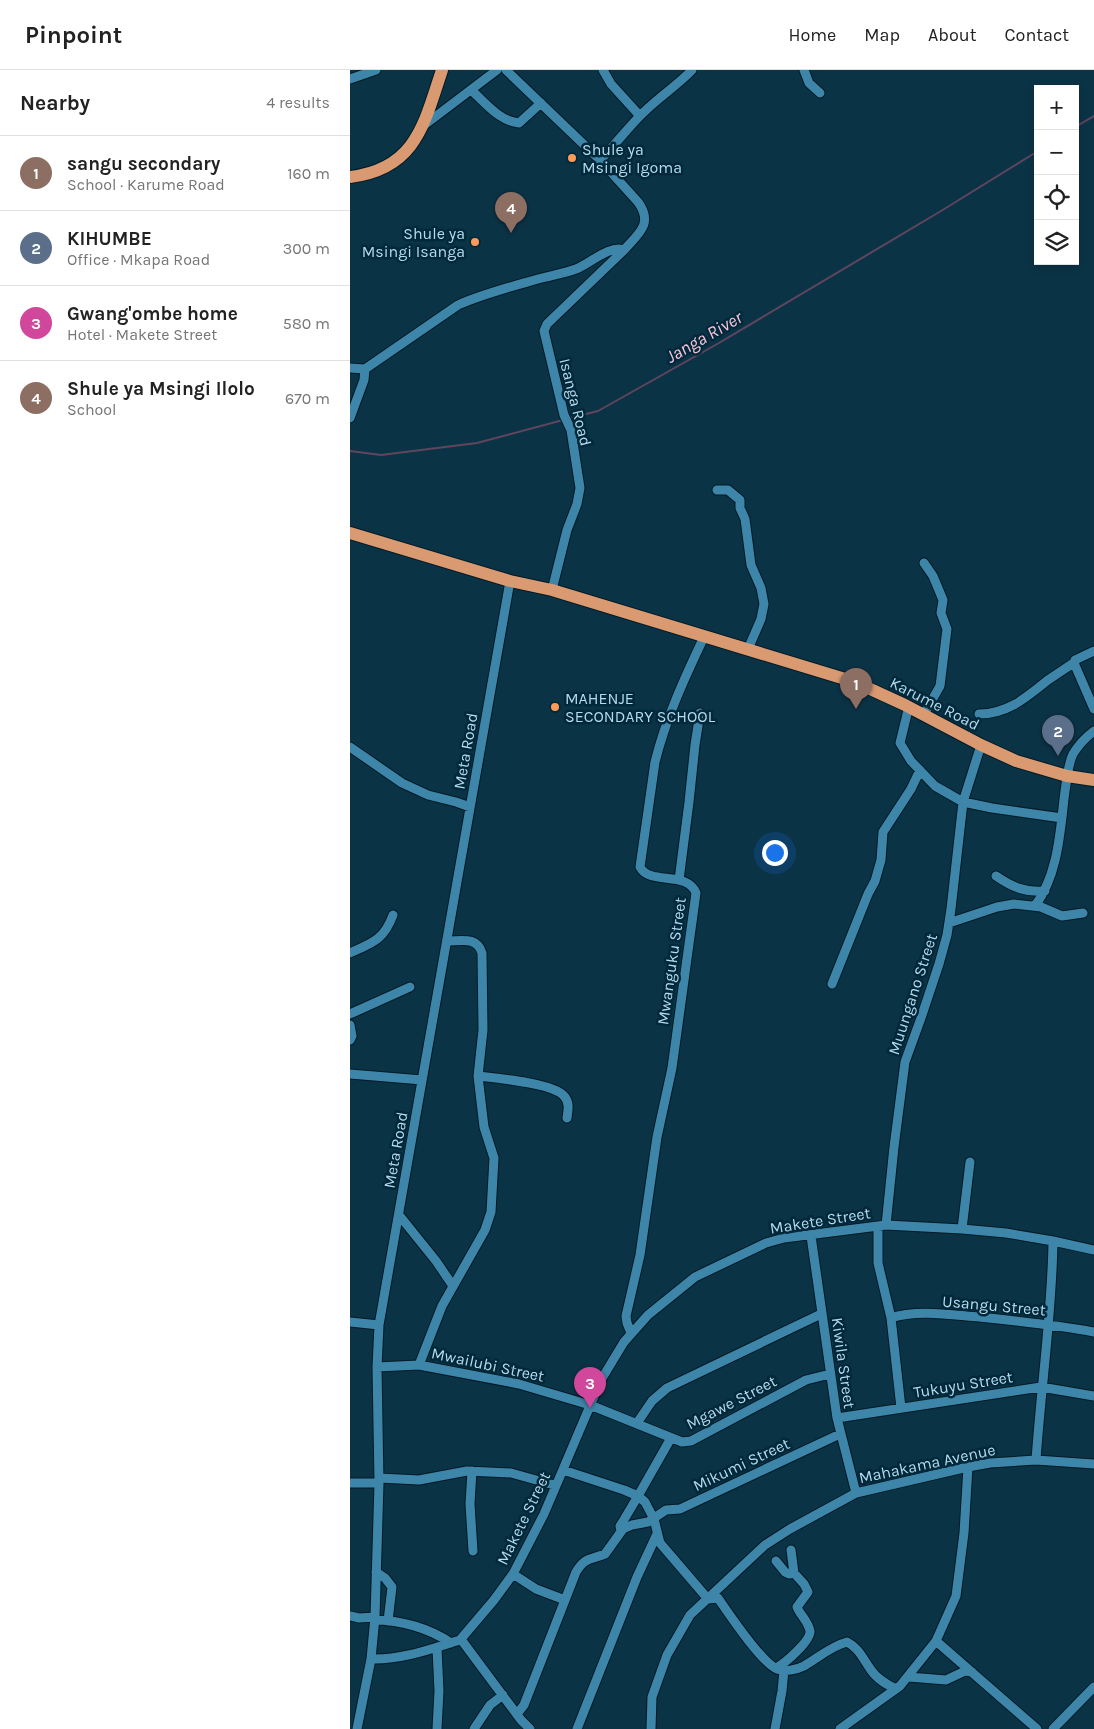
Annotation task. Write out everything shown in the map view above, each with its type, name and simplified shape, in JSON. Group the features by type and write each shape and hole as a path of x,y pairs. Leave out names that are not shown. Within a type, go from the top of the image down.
{"highway":[{"path":"350,177 364,176 384,167 399,159 411,147 423,126 442,70"},
{"name":"Karume Road","path":"350,534 510,581 552,590 855,682 909,706 981,745 1016,761 1067,776 1094,780"}],"street":[{"path":"350,368 365,369 458,306 473,298 576,269 611,249 618,248 624,250 645,225 643,208 600,160 506,70"},
{"path":"603,70 611,84 640,116"},
{"path":"600,160 657,99 682,81 692,70"},
{"path":"804,70 809,83 820,93"},
{"path":"350,79 372,71"},
{"path":"423,126 471,90 491,72"},
{"path":"471,90 495,112 511,122 520,123 541,103"},
{"name":"Isanga Road","path":"552,590 580,488 571,430 564,415 544,331 547,324 624,250"},
{"path":"350,418 364,380 365,369"},
{"path":"717,490 728,490 740,500 740,508 745,519 751,565 762,592 763,614 748,649"},
{"path":"924,563 933,576 943,600 941,613 947,629 940,686 924,714"},
{"name":"Meta Road","path":"357,1729 371,1659 374,1619 379,1481 377,1367 379,1325 510,581"},
{"name":"Mwanguku Street","path":"631,1333 626,1316 640,1255 657,1137 672,1068 696,893 695,889 687,882 649,875 640,867 659,746 665,727 704,637"},
{"path":"979,714 994,713 1021,702 1074,663 1078,658 1094,650"},
{"path":"1074,663 1094,710"},
{"path":"909,706 900,743 911,761 935,786 963,802 1062,818"},
{"path":"678,880 700,713"},
{"path":"1035,906 1045,890 1054,868 1067,776 1073,755 1084,739 1094,731"},
{"name":"Muungano Street","path":"901,1408 891,1318 878,1263 882,1226 905,1062 940,964 949,923 964,809 963,802 981,745"},
{"path":"350,747 402,783 428,795 470,807"},
{"path":"832,984 875,881 881,860 883,832 911,789 920,770"},
{"path":"996,876 1022,890 1031,892 1045,890"},
{"path":"949,923 997,907 1014,904 1035,906 1062,916 1083,913"},
{"path":"350,953 380,938 389,926 393,915"},
{"path":"419,1365 442,1306 485,1230 493,1199 494,1158 484,1127 478,1076 483,1030 482,953 480,945 475,942 447,941"},
{"path":"350,1014 410,987"},
{"path":"350,1025 352,1036 350,1040"},
{"path":"350,1074 422,1080"},
{"path":"478,1076 499,1078 558,1091 566,1097 567,1118"},
{"path":"962,1229 970,1162"},
{"path":"398,1215 436,1261 453,1286"},
{"name":"Makete Street","path":"456,1641 494,1600 513,1574 544,1514 554,1485 563,1470 601,1380 624,1342 648,1315 695,1277 766,1243 784,1238 882,1226 962,1229 1054,1241 1094,1250"},
{"name":"Kiwila Street","path":"811,1236 837,1418 856,1493"},
{"path":"1036,1460 1041,1387 1053,1283 1054,1241"},
{"path":"637,1423 652,1401 667,1388 821,1314"},
{"name":"Usangu Street","path":"891,1318 899,1315 949,1314 1048,1324 1094,1332"},
{"path":"350,1322 379,1325"},
{"name":"Mwailubi Street","path":"377,1367 419,1365 519,1384 590,1405"},
{"name":"Mgawe Street","path":"590,1405 682,1442 691,1441 806,1380 830,1374"},
{"name":"Tukuyu Street","path":"837,1418 1041,1387 1094,1396"},
{"name":"Mikumi Street","path":"621,1531 628,1526 641,1524 654,1518 666,1510 680,1509 840,1434"},
{"path":"517,1714 524,1705 576,1572 588,1558 605,1554 621,1531 620,1526 671,1438"},
{"name":"Mahakama Avenue","path":"651,1729 652,1697 667,1655 690,1615 765,1545 790,1529 856,1493 968,1467 990,1463 1036,1460 1094,1464"},
{"path":"840,1729 896,1689 909,1677 936,1641 956,1596 964,1533 968,1467"},
{"path":"563,1470 638,1496 645,1502 654,1518 660,1543 708,1599 718,1598 749,1642 780,1669 782,1691 775,1729"},
{"path":"472,1471 470,1504 473,1551"},
{"path":"350,1483 419,1480 472,1471 511,1474 554,1485"},
{"path":"577,1729 637,1577 657,1534"},
{"path":"780,1669 810,1634 808,1625 797,1607 808,1591 794,1574 791,1550"},
{"path":"776,1561 785,1572 794,1574"},
{"path":"376,1572 385,1578 392,1587 388,1620"},
{"path":"513,1574 536,1589 566,1600"},
{"path":"350,1616 403,1623 435,1632 456,1641 530,1729"},
{"path":"371,1659 390,1659 437,1648 456,1641"},
{"path":"936,1641 1037,1729"},
{"path":"780,1669 802,1667 840,1644 847,1642 858,1650 872,1672 896,1689"},
{"path":"437,1648 440,1690 438,1729"},
{"path":"909,1677 946,1680 965,1671 972,1672"},
{"path":"1053,1729 1094,1687"},
{"path":"474,1729 490,1705 503,1695"}],"waterway":[{"name":"Janga River","path":"1079,125 1094,116"},
{"name":"Janga River","path":"570,418 598,411 719,343 1034,153"},
{"name":"Janga River","path":"350,451 381,455 477,443 563,420"}],"place":[{"name":"Shule ya Msingi Igoma","path":"572,158"},
{"name":"Shule ya Msingi Ilolo","path":"511,233"},
{"name":"Shule ya Msingi Isanga","path":"475,242"},
{"name":"MAHENJE SECONDARY SCHOOL","path":"555,707"},
{"name":"sangu secondary","path":"856,709"},
{"name":"KIHUMBE","path":"1058,756"},
{"name":"Gwang'ombe home","path":"590,1408"}]}
